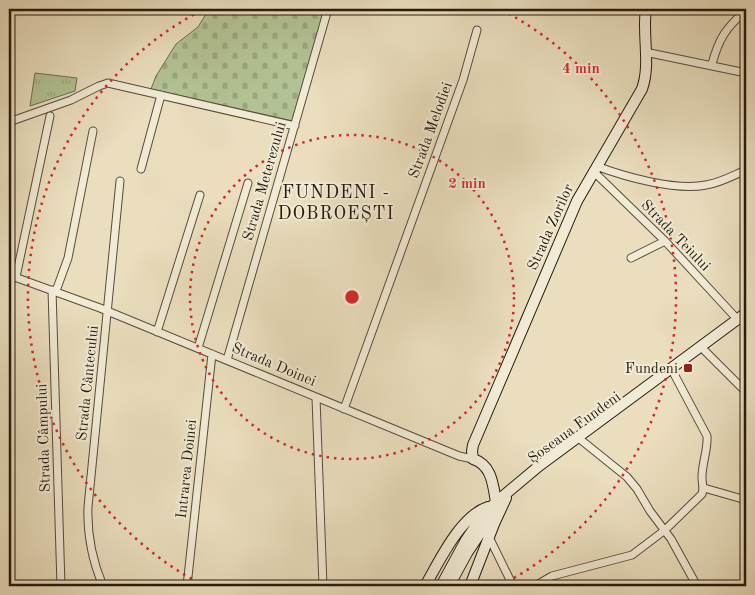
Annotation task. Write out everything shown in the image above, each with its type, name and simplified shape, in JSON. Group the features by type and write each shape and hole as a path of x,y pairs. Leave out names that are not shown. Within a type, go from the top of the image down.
{"main road":[{"name":"Strada Zorilor","path":"473,459 473,445 573,211 595,168 642,89 646,76 644,30 646,9"},
{"name":"Șoseaua Fundeni","path":"449,586 492,514 506,498 535,474 704,350 743,317"},
{"name":"Șoseaua Fundeni","path":"425,586 464,524 478,511 494,504 539,466 743,317"},
{"name":"Strada Doinei","path":"473,459 483,463 488,470 494,504"},
{"name":"Șoseaua Fundeni","path":"470,586 482,530 494,504"},
{"name":"Șoseaua Fundeni","path":"441,586 460,551 482,530"}],"street":[{"name":"Strada Meterezului","path":"227,360 328,9"},
{"path":"712,64 717,46 724,32 746,10"},
{"name":"Strada Melodiei","path":"344,409 463,80 477,30"},
{"path":"645,52 746,72"},
{"path":"9,122 71,100 108,83 295,126"},
{"path":"141,169 161,95"},
{"name":"Strada Doinei","path":"50,116 12,276 54,290 316,398 460,456 473,459"},
{"path":"54,290 68,258 93,131"},
{"path":"595,168 659,183 690,186 714,184 746,170"},
{"name":"Strada Teiului","path":"595,168 665,241 743,317"},
{"name":"Strada Cântecului","path":"102,586 91,554 88,526 120,181"},
{"path":"198,348 248,183"},
{"path":"157,332 200,196"},
{"path":"631,258 665,241"},
{"name":"Strada Câmpului","path":"54,290 61,586"},
{"path":"704,350 746,392"},
{"name":"Intrarea Doinei","path":"186,586 212,354"},
{"path":"535,586 552,576 632,555 665,530 702,494 707,436 673,372"},
{"path":"316,398 323,586"},
{"path":"581,440 628,477 680,553 697,586"},
{"path":"704,488 746,500"},
{"path":"482,530 513,586"},
{"path":"739,586 746,584"}],"green space":[{"path":"209,9 325,9 293,121 151,89 156,76 176,44 198,27"},
{"path":"35,73 77,78 75,91 30,106"}],"place":[{"name":"Fundeni","path":"688,368"}],"district":[{"name":"FUNDENI - DOBROEȘTI","path":"336,202"}]}
